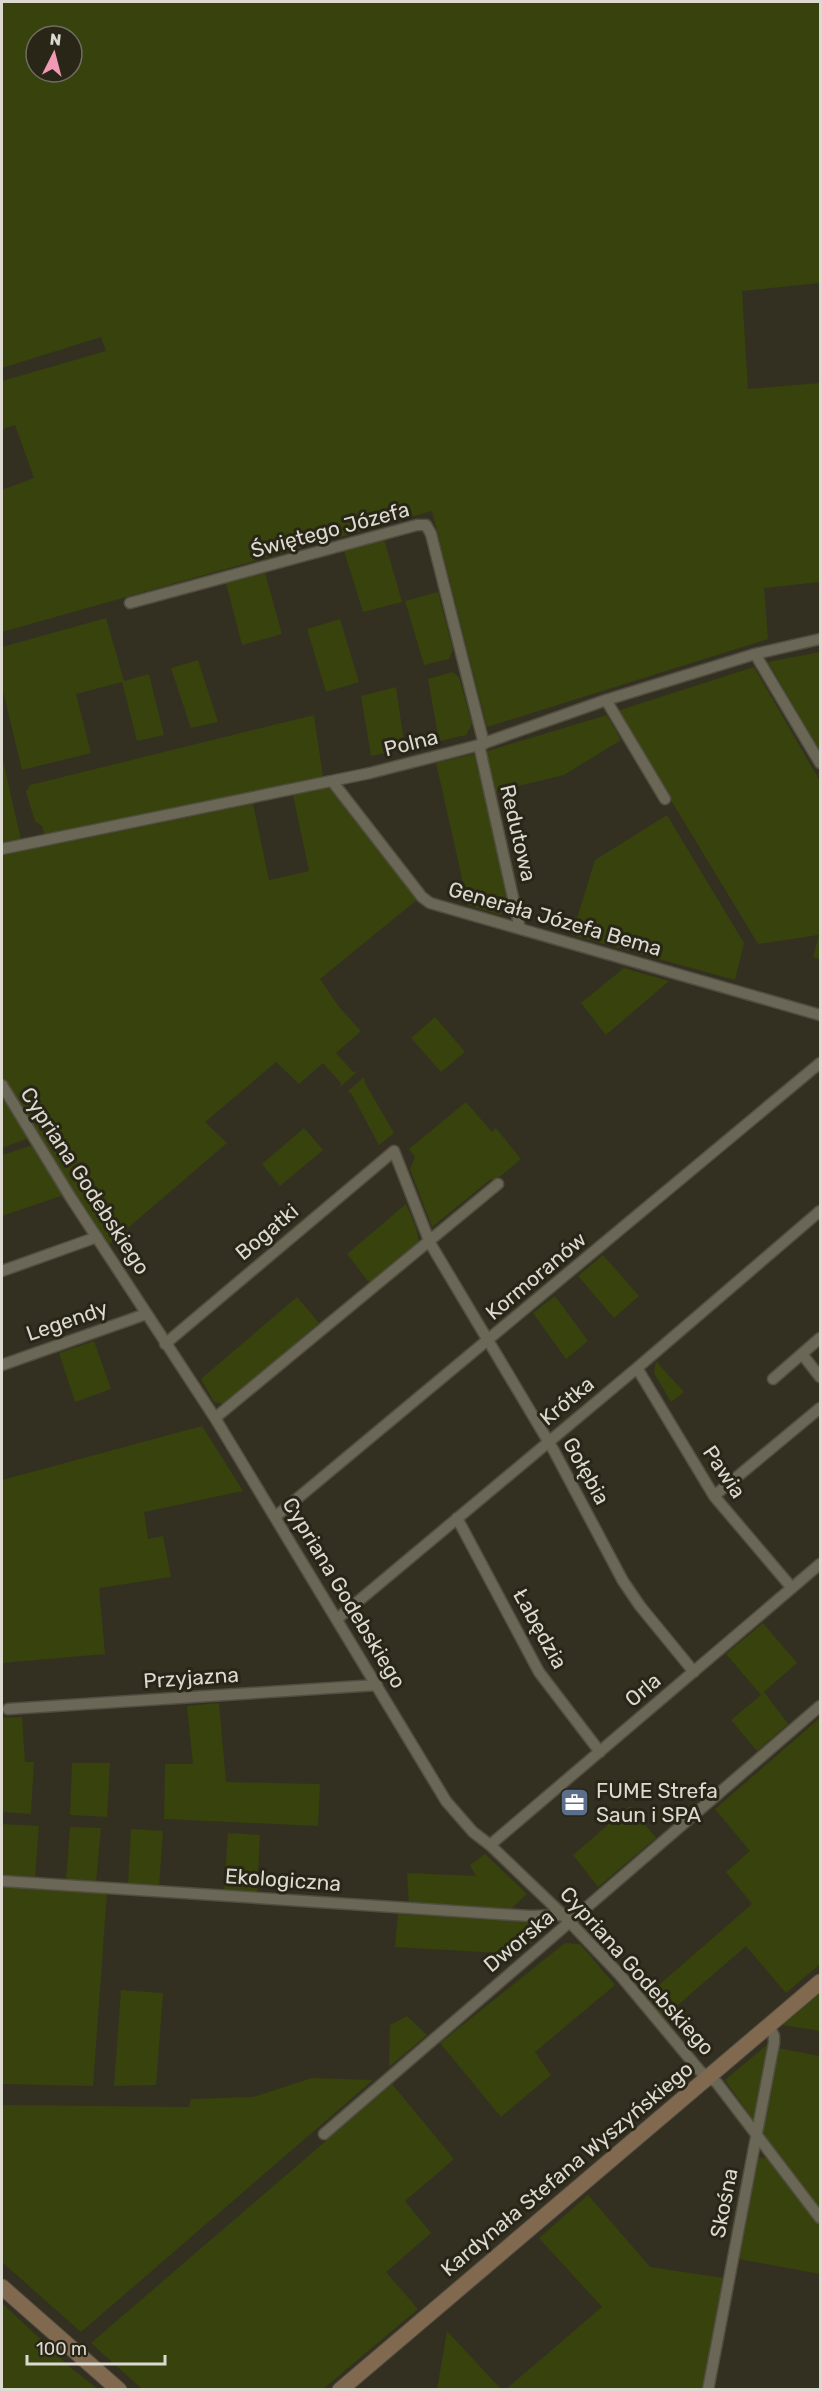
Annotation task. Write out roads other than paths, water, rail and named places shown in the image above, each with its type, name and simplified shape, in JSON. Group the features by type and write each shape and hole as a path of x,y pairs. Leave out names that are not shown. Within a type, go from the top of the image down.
{"main road":[{"name":"Kardynała Stefana Wyszyńskiego","path":"340,2390 820,1982"},
{"path":"2,2287 119,2390"}],"street":[{"name":"Świętego Józefa","path":"130,603 405,528 426,525 431,534 481,745"},
{"name":"Polna","path":"2,849 332,781 481,745 606,700 755,654 820,639"},
{"path":"755,654 820,763"},
{"path":"606,700 665,799"},
{"name":"Redutowa","path":"481,745 520,929"},
{"name":"Generała Józefa Bema","path":"332,781 422,897 430,903 820,1015"},
{"name":"Kormoranów","path":"275,1517 820,1063"},
{"name":"Cypriana Godebskiego","path":"2,1086 71,1198 214,1418 446,1801 473,1832 490,1845 620,1975 700,2071 717,2083 820,2218"},
{"name":"Gołębia","path":"394,1151 430,1243 548,1442 623,1581 640,1606 694,1671"},
{"name":"Bogatki","path":"165,1344 394,1151"},
{"path":"214,1418 430,1243 498,1184"},
{"name":"Krótka","path":"337,1619 637,1368 820,1211"},
{"path":"2,1271 97,1237"},
{"name":"Legendy","path":"2,1365 146,1314"},
{"path":"773,1379 820,1338"},
{"path":"802,1354 820,1377"},
{"name":"Pawia","path":"637,1368 714,1496 792,1588"},
{"path":"714,1496 820,1408"},
{"name":"Łabędzia","path":"457,1518 539,1672 600,1752"},
{"name":"Orla","path":"490,1845 820,1564"},
{"name":"Przyjazna","path":"8,1709 377,1685"},
{"name":"Dworska","path":"324,2134 566,1919 820,1706"},
{"name":"Ekologiczna","path":"2,1881 566,1919"},
{"name":"Skośna","path":"708,2390 774,2043 774,2036 769,2025"}],"place":[{"name":"FUME Strefa Saun i SPA","path":"575,1803"}]}
